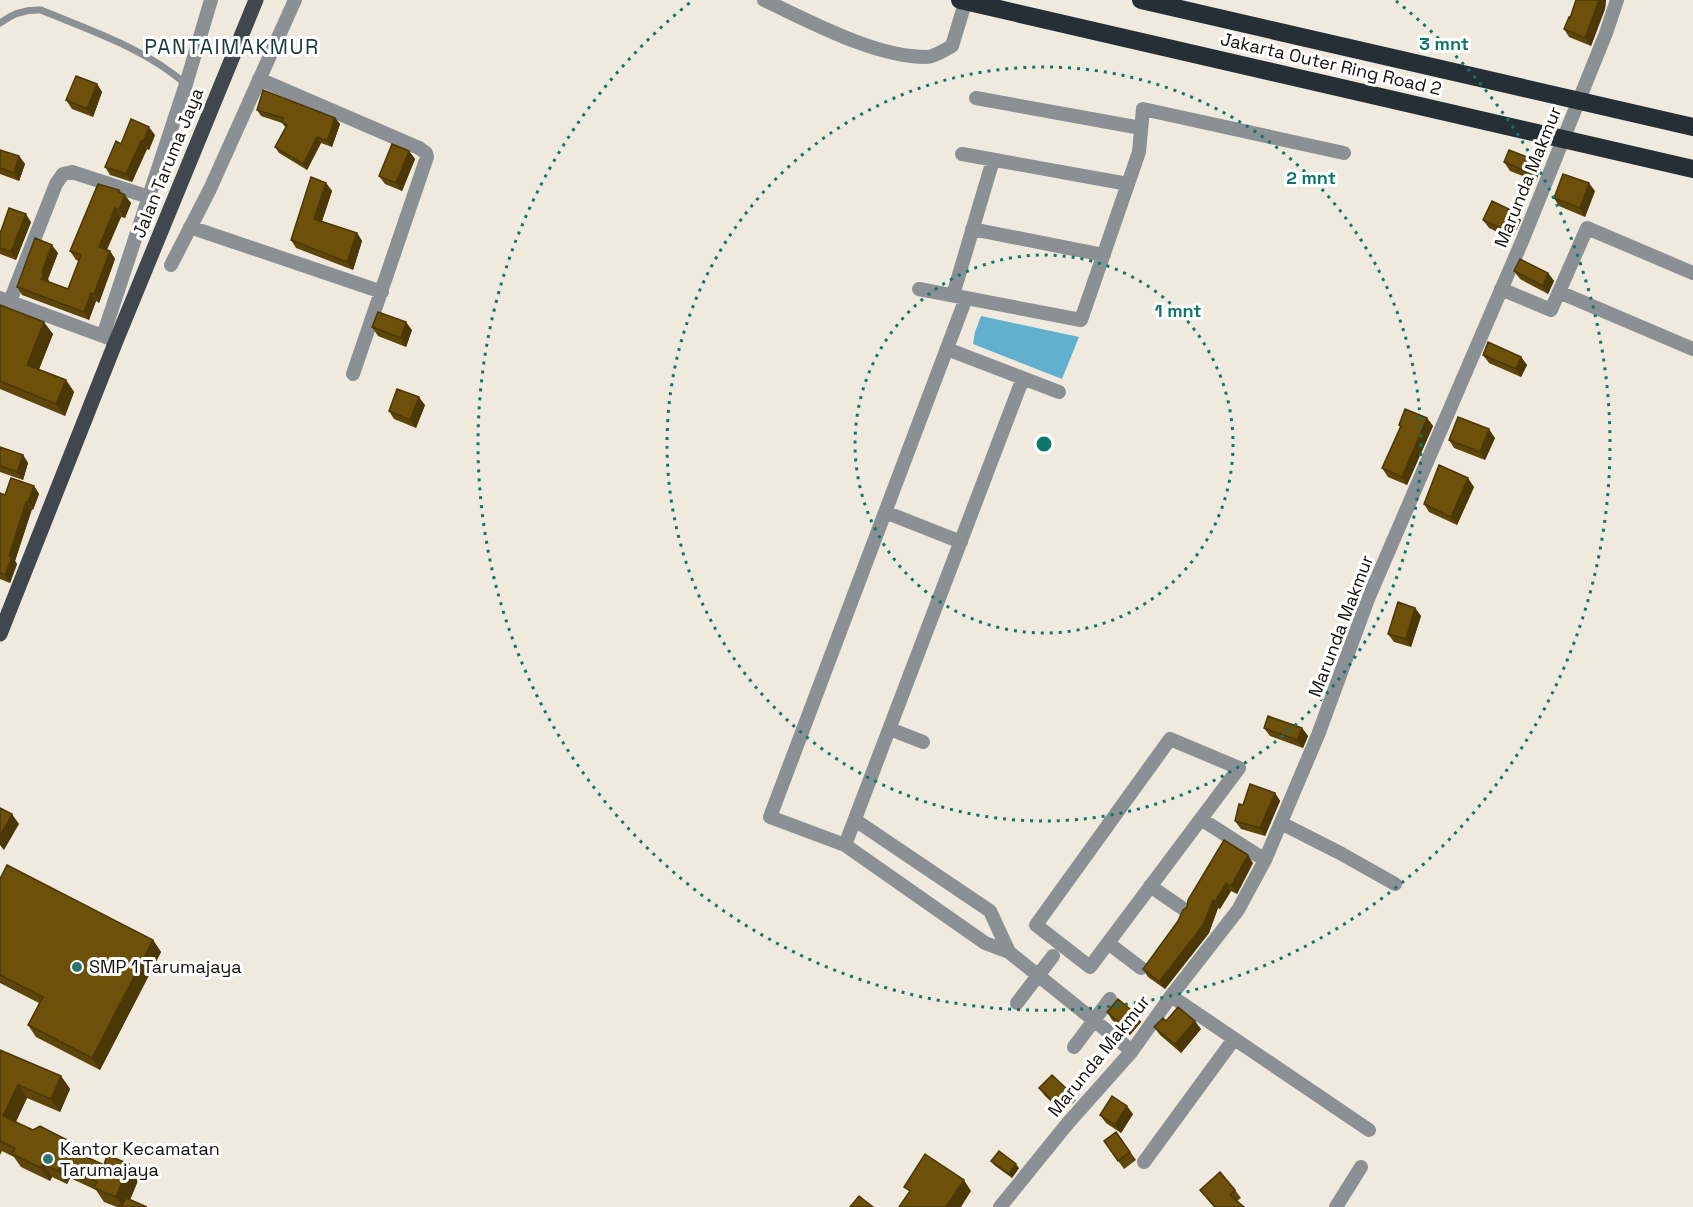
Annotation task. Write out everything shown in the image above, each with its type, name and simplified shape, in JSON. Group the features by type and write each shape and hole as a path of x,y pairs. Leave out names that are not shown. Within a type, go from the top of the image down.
{"highway":[{"name":"Jakarta Outer Ring Road 2","path":"960,0 1693,169"},
{"name":"Jakarta Outer Ring Road 2","path":"1141,0 1693,127"}],"main road":[{"name":"Jalan Taruma Jaya","path":"0,634 110,339 124,322 256,0"}],"street":[{"name":"Jalan Taruma Jaya","path":"110,339 149,197 211,0"},
{"path":"171,265 210,189 295,0"},
{"path":"764,0 821,27 889,53 929,57 952,46 966,0"},
{"name":"Marunda Makmur","path":"1000,1207 1068,1123 1132,1051 1171,996 1238,910 1265,860 1318,735 1368,599 1501,289 1606,33 1617,0"},
{"path":"259,79 426,153 427,158 353,374"},
{"path":"976,98 1141,128"},
{"path":"919,289 1081,320 1139,152 1143,109 1344,153"},
{"path":"962,154 1128,184"},
{"path":"993,160 972,229 947,348 771,817 845,845 985,943 1009,952 1132,1051"},
{"path":"110,339 5,300 56,184 63,174 72,172 149,197"},
{"path":"190,227 382,292"},
{"path":"1501,289 1551,310 1587,228 1693,273"},
{"path":"972,229 1104,255"},
{"path":"1559,292 1693,349"},
{"path":"947,348 1059,392"},
{"path":"845,845 1023,378"},
{"path":"885,512 961,542"},
{"path":"890,729 923,742"},
{"path":"1170,739 1239,768 1201,819 1090,967 1036,925 1170,739"},
{"path":"1201,819 1265,860"},
{"path":"855,820 990,911 1009,952"},
{"path":"1281,823 1395,884"},
{"path":"1150,886 1185,910"},
{"path":"1108,943 1141,968"},
{"path":"1017,1003 1053,956"},
{"path":"1171,996 1369,1130"},
{"path":"1074,1047 1110,999"},
{"path":"1144,1162 1234,1038"},
{"path":"1336,1207 1362,1167"}],"lane":[{"path":"0,23 11,15 28,9 41,10 136,49 158,61 186,84"}],"water":[{"path":"981,316 1079,337 1062,379 973,344"}],"building":[{"path":"1576,0 1599,0 1585,38 1564,29"},
{"path":"76,76 97,84 87,109 66,100"},
{"path":"263,90 335,118 327,141 317,137 303,164 275,147 287,125 282,122 283,118 257,110"},
{"path":"131,119 149,127 126,174 105,167 116,141 121,144"},
{"path":"392,144 409,151 396,183 379,176"},
{"path":"0,150 19,156 14,173 0,168"},
{"path":"1509,150 1535,160 1531,173 1504,162"},
{"path":"1563,174 1589,183 1580,208 1554,198"},
{"path":"311,177 326,183 314,219 357,233 347,262 291,240"},
{"path":"98,184 119,190 118,192 125,195 119,210 115,208 99,247 110,251 94,294 91,293 84,312 17,287 35,238 52,245 41,279 68,289 81,255 70,251"},
{"path":"1492,201 1515,212 1507,231 1483,220"},
{"path":"9,208 26,214 11,252 0,248 0,231"},
{"path":"1520,259 1548,273 1543,286 1514,271"},
{"path":"0,305 44,322 27,365 66,380 56,404 0,381"},
{"path":"378,312 406,322 401,338 372,327"},
{"path":"1488,342 1521,357 1516,369 1483,355"},
{"path":"397,389 419,397 410,420 389,411"},
{"path":"1405,409 1427,418 1402,477 1382,468 1401,426 1399,425"},
{"path":"1458,417 1489,429 1480,452 1449,440"},
{"path":"0,447 23,455 17,472 0,466"},
{"path":"1439,465 1468,478 1451,517 1424,504"},
{"path":"11,478 34,486 26,502 5,575 0,573 0,493 5,495"},
{"path":"1398,602 1415,608 1406,639 1388,634"},
{"path":"1268,716 1302,728 1297,740 1264,728"},
{"path":"1250,784 1275,793 1260,828 1235,821 1239,804 1243,805"},
{"path":"0,808 12,814 0,836"},
{"path":"1224,840 1248,855 1231,886 1226,883 1215,902 1213,900 1203,925 1159,982 1143,969 1187,907 1188,900"},
{"name":"SMP 1 Tarumajaya","path":"7,865 153,940 92,1058 28,1025 43,997 0,975 0,879"},
{"path":"1118,999 1136,1014 1124,1027 1107,1012"},
{"path":"1178,1007 1195,1021 1175,1044 1154,1027 1163,1018 1166,1021"},
{"path":"0,1050 61,1076 51,1099 18,1085 3,1116 33,1130 40,1126 69,1141 69,1149 104,1165 107,1155 129,1164 116,1197 94,1188 97,1182 60,1165 58,1171 43,1164 41,1168 12,1154 15,1148 0,1141"},
{"path":"1052,1075 1070,1092 1057,1105 1039,1088"},
{"path":"1112,1096 1127,1106 1115,1125 1100,1115"},
{"path":"1116,1132 1130,1152 1118,1161 1104,1141"},
{"path":"999,1151 1016,1164 1009,1174 991,1161"},
{"path":"925,1154 964,1180 946,1207 899,1207 910,1191 904,1187"},
{"path":"1220,1172 1235,1190 1230,1195 1244,1207 1215,1207 1200,1190"},
{"path":"859,1196 873,1207 850,1207"},
{"path":"126,1198 147,1207 121,1207"}],"place":[{"name":"SMP 1 Tarumajaya","path":"77,967"},
{"name":"Kantor Kecamatan Tarumajaya","path":"48,1159"}],"district":[{"name":"PANTAIMAKMUR","path":"232,47"}]}
